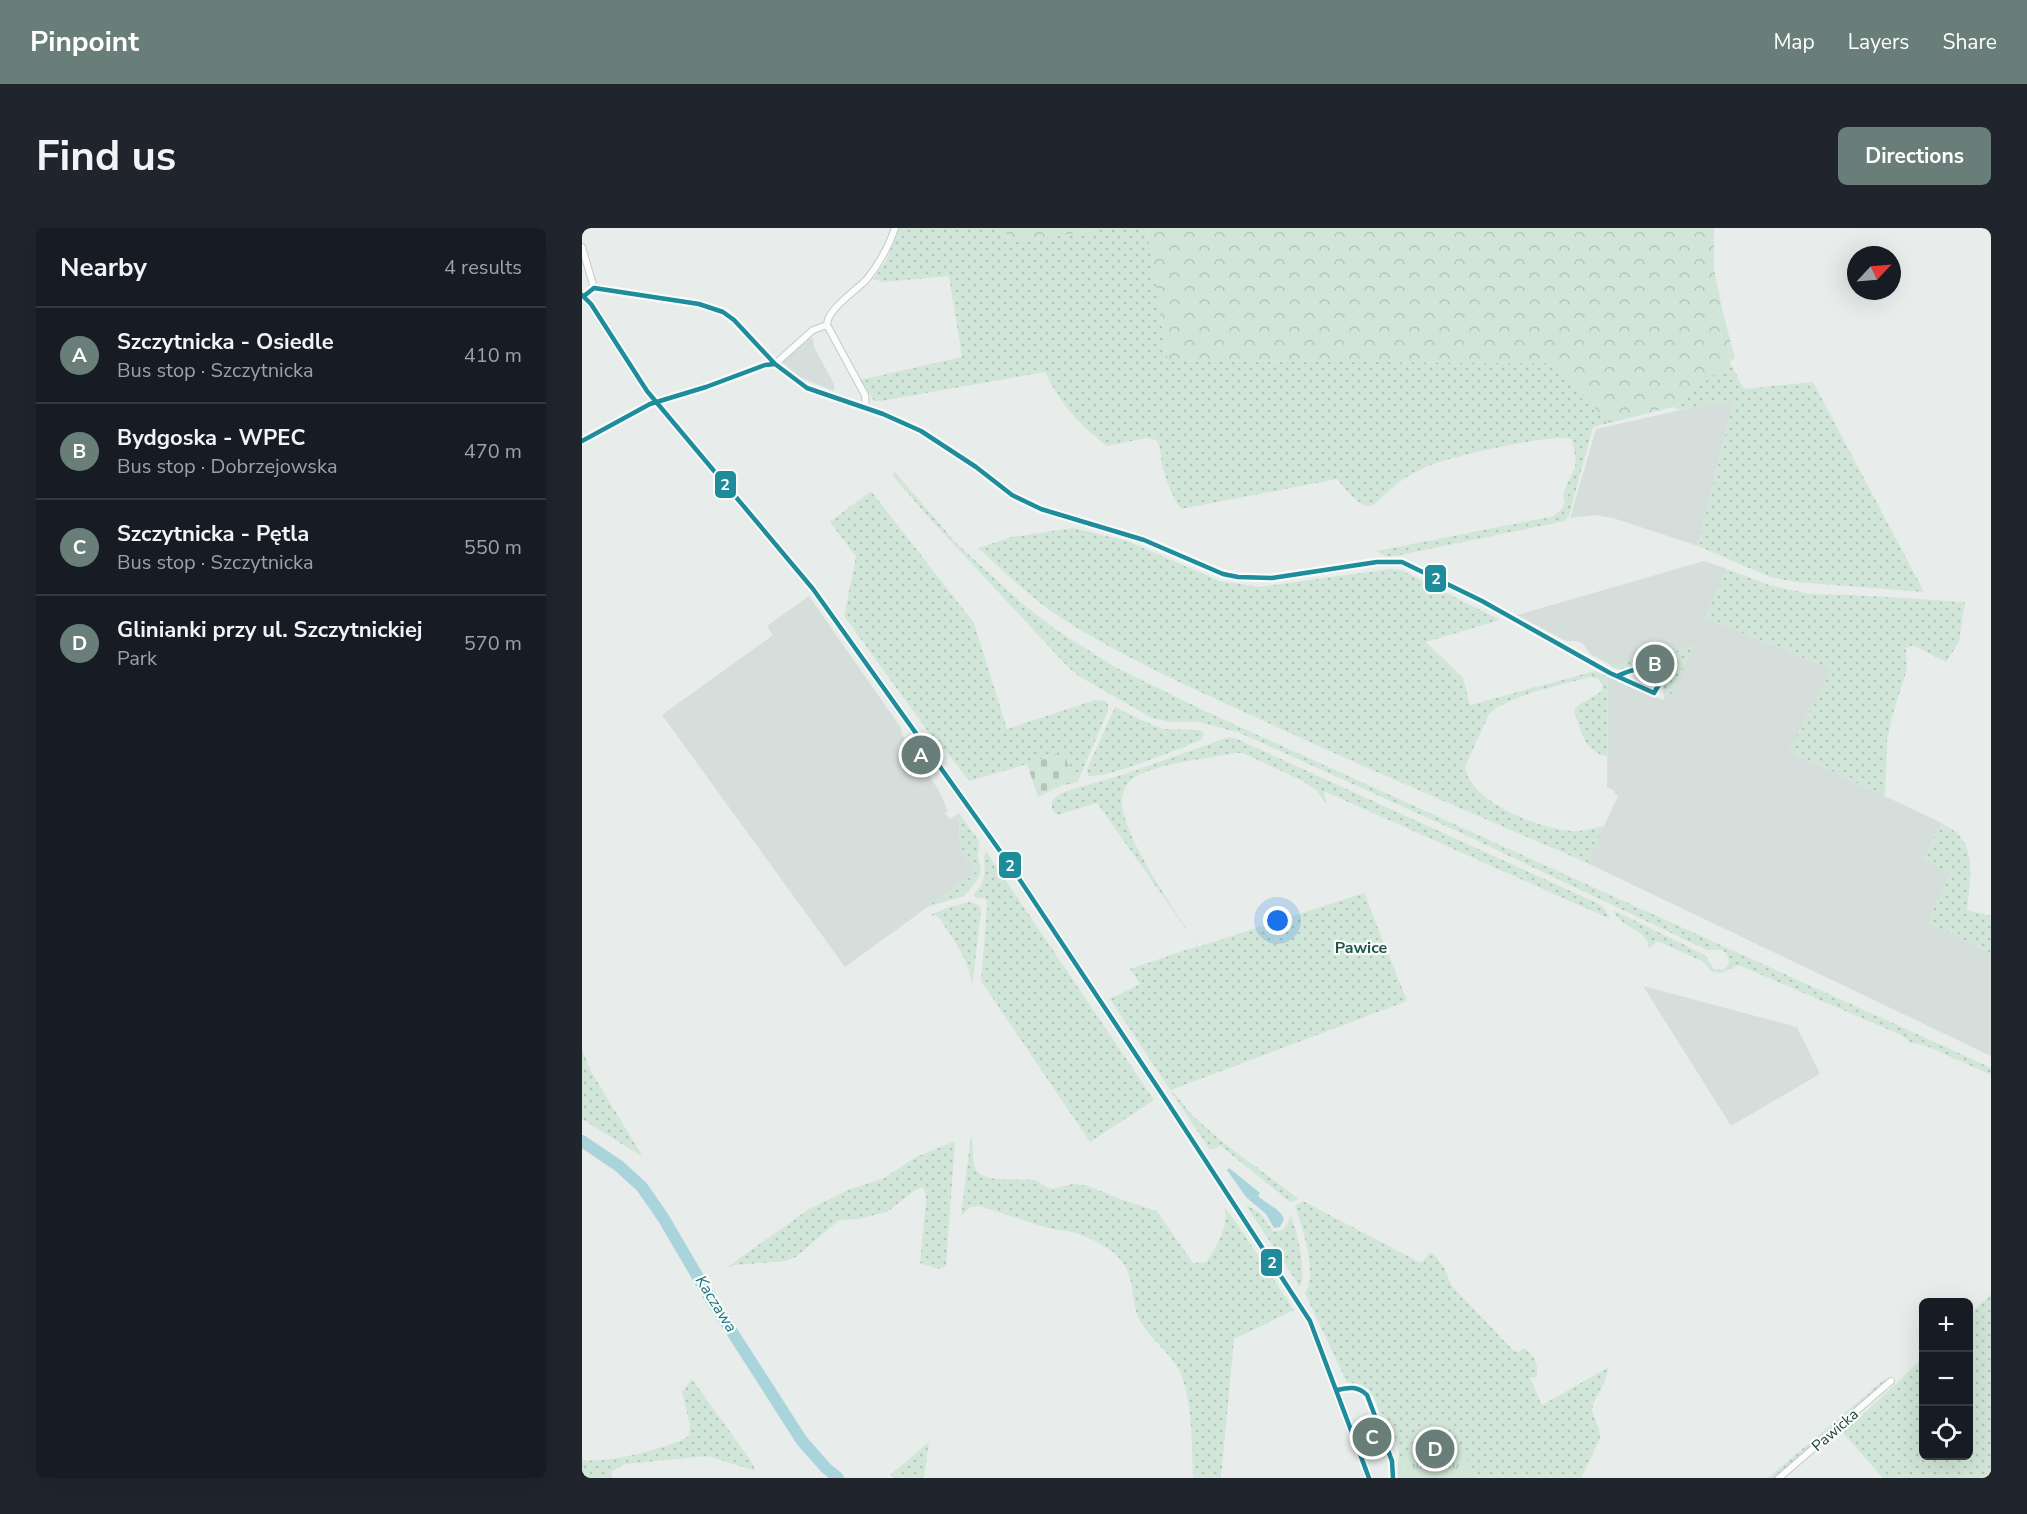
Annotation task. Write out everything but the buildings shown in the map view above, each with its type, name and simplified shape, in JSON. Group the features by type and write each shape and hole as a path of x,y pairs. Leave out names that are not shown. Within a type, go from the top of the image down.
{"street":[{"path":"866,408 865,395 827,325 830,314 861,285 878,264 895,228"},
{"path":"582,247 594,288"},
{"path":"1369,1478 1310,1321 1154,1080 1010,865 813,589 656,402 591,304 583,296 594,288 712,307 734,320 775,364 807,388 883,414 921,431 976,467 1012,495 1041,509 1144,540 1223,574 1238,577 1272,578 1377,562 1402,562 1482,601 1610,673"},
{"path":"582,441 656,402 706,387 765,365 775,364 813,330 827,325"},
{"name":"Pawicka","path":"1779,1478 1891,1381"}],"shaded area":[{"path":"813,338 814,347 834,384 834,391 799,377 783,363 805,340"},
{"path":"1733,402 1698,546 1613,518 1595,515 1570,518 1596,429 1712,403"},
{"path":"1704,561 1727,569 1705,618 1832,669 1789,751 1942,823 1924,860 1951,874 1928,923 1991,953 1991,1056 1587,863 1618,796 1614,794 1615,791 1607,787 1608,676 1663,700 1667,692 1672,694 1693,646 1613,666 1590,654 1583,644 1577,641 1566,641 1517,615"},
{"path":"809,596 901,728 907,744 938,789 948,811 945,813 950,819 959,813 960,848 976,872 845,967 662,715 773,635 767,626"},
{"path":"1643,986 1797,1027 1820,1074 1731,1126"}],"green space":[{"path":"899,228 1002,228 1012,242 1115,228 1147,228 1168,361 1552,363 1609,423 1593,427 1569,516 1565,521 1401,555 1387,556 1377,551 1554,516 1562,509 1565,501 1563,496 1574,470 1576,459 1571,439 1560,438 1521,443 1435,464 1404,479 1371,506 1364,505 1355,499 1337,479 1181,509 1167,482 1156,440 1146,438 1107,446 1071,413 1045,372 874,401 860,380 962,357 949,276 883,282 873,279 886,261"},
{"path":"1002,228 1115,228 1012,242"},
{"path":"1147,228 1714,228 1714,269 1735,358 1673,407 1609,423 1552,363 1168,361"},
{"path":"1729,361 1744,389 1813,382 1924,592 1796,582 1770,577 1698,546 1733,403 1712,403 1680,410 1673,407"},
{"path":"895,472 955,542 1024,605 1055,629 1115,667 1205,711 1961,1054 1991,1068 1991,1075 1924,1045 1911,1043 1901,1035 1741,966 1722,973 1712,972 1702,961 1657,941 1649,949 1644,937 1621,921 1613,910 1705,955 1714,969 1724,970 1729,963 1727,954 1722,950 1707,950 1461,833 1240,733 1199,722 1170,722 1152,718 1080,677 1069,668 932,521 892,475"},
{"path":"871,491 974,623 1007,729 1095,700 1105,701 1108,704 1108,711 1078,781 1075,783 1063,751 969,781 945,750 940,748 844,616 856,557 830,522"},
{"path":"1073,528 1127,541 1220,581 1260,587 1390,569 1401,570 1500,620 1426,642 1463,678 1470,705 1595,671 1608,676 1607,757 1588,745 1574,712 1576,707 1602,691 1603,687 1599,679 1590,677 1522,696 1498,707 1489,714 1465,767 1470,780 1479,791 1493,802 1525,819 1572,831 1604,826 1587,863 1394,780 1141,663 1061,618 978,548 1012,537"},
{"path":"1727,569 1769,585 1809,594 1965,602 1959,642 1946,662 1913,645 1906,648 1907,669 1887,741 1885,796 1789,751 1832,669 1705,618"},
{"path":"1693,646 1672,694 1667,692 1665,696 1663,695 1664,681 1660,671 1665,663 1661,659 1653,665 1639,665 1620,670 1609,666 1648,656 1648,659"},
{"path":"1115,707 1163,729 1201,730 1204,734 1201,740 1144,762 1088,776 1087,769"},
{"path":"1229,737 1597,903 1605,909 1610,919 1324,791 1327,805 1317,791 1303,781 1243,753 1233,753 1179,763 1140,774 1131,780 1123,795 1122,805 1126,820 1142,857 1192,937 1097,803 1057,815 1052,809 1052,801 1059,794 1067,791 1125,774"},
{"path":"1063,751 1075,783 1063,785 1038,797 1027,764"},
{"path":"959,813 979,841 978,855 981,872 964,896 927,907 976,872 960,848"},
{"path":"1942,823 1958,834 1968,851 1970,881 1967,910 1991,916 1991,953 1927,923 1951,874 1924,861"},
{"path":"986,851 1154,1100 1090,1142 981,981 987,906 986,899 973,895 981,885"},
{"path":"1364,893 1407,1001 1171,1090 1193,1116 1219,1139 1299,1199 1290,1202 1221,1146 1210,1150 1110,999 1140,984 1130,969"},
{"path":"969,902 979,905 981,911 972,987 968,968 956,943 940,919 935,915 929,916 946,908"},
{"path":"582,1050 592,1073 643,1157 582,1119"},
{"path":"971,1135 974,1164 979,1173 993,1178 1034,1180 1051,1189 1073,1184 1089,1186 1157,1211 1193,1263 1206,1262 1218,1243 1224,1229 1224,1207 1235,1221 1294,1310 1234,1339 1221,1478 1193,1478 1189,1404 1182,1376 1176,1365 1141,1323 1127,1270 1117,1256 1096,1241 1072,1232 1048,1228 979,1206 970,1207 961,1216"},
{"path":"955,1141 946,1266 938,1269 920,1263 926,1201 922,1187 887,1212 858,1219 839,1220 796,1257 786,1261 736,1265 726,1268 809,1209 848,1190 884,1178 916,1157"},
{"path":"1303,1201 1419,1262 1423,1261 1430,1252 1435,1255 1445,1269 1451,1285 1513,1350 1519,1352 1524,1348 1533,1357 1537,1365 1537,1373 1536,1377 1530,1378 1542,1405 1609,1367 1592,1411 1600,1439 1581,1478 1478,1478 1444,1424 1401,1465 1404,1478 1397,1478 1399,1451 1386,1416 1380,1413 1368,1390 1346,1381 1305,1293 1310,1274 1308,1250 1295,1206"},
{"path":"1245,1204 1261,1214 1273,1231 1283,1229 1291,1216 1302,1263 1300,1287"},
{"path":"1991,1294 1991,1478 1883,1478 1843,1433 1919,1362 1919,1460 1973,1460 1973,1311"},
{"path":"692,1379 753,1464 755,1471 708,1456 625,1464 611,1472 613,1478 582,1478 582,1459 619,1458 668,1445 689,1436 690,1424 682,1392"},
{"path":"1885,1379 1888,1381 1775,1478 1768,1478"},
{"path":"1432,1424 1444,1424 1478,1478 1404,1478 1400,1466 1423,1432"},
{"path":"929,1442 924,1478 893,1478 890,1475"}],"water":[{"path":"1229,1168 1260,1193 1258,1196 1261,1199 1282,1215 1284,1219 1280,1227 1274,1228 1266,1214 1246,1197 1227,1170"}],"waterway":[{"name":"Kaczawa","path":"582,1141 619,1166 642,1187 802,1441 838,1478"}],"transit line":[{"name":"2","path":"584,296 594,288 699,304 723,312 734,320 775,364 807,388 883,414 921,431 976,467 1012,495 1041,509 1144,540 1223,574 1238,577 1272,578 1377,562 1402,562 1482,601 1610,673 1654,693 1661,681 1657,672 1646,669 1617,676"},
{"name":"2","path":"582,295 591,304 647,391 813,589 1010,865 1310,1321 1369,1478"},
{"name":"2","path":"582,441 650,404 706,387 765,365 775,364"},
{"name":"2","path":"1337,1390 1353,1388 1367,1395 1392,1461 1393,1478"}],"place":[{"name":"Bydgoska - WPEC","path":"1655,664"},
{"name":"Szczytnicka - Osiedle","path":"921,755"},
{"name":"Szczytnicka - Pętla","path":"1372,1437"},
{"name":"Glinianki przy ul. Szczytnickiej","path":"1435,1449"}],"district":[{"name":"Pawice","path":"1361,948"}]}
